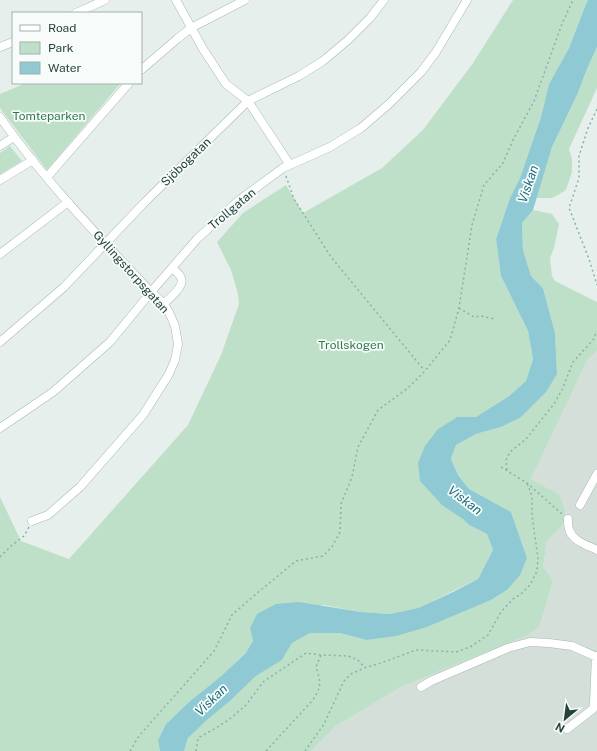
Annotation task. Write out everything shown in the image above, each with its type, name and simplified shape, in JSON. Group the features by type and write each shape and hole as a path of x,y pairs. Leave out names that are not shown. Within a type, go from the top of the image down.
{"street":[{"path":"78,12 105,0"},
{"path":"176,0 203,49 226,84 248,101 287,167"},
{"path":"142,69 171,43 191,28 245,0"},
{"name":"Sjöbogatan","path":"0,342 64,287 145,202 248,101 299,76 323,61 348,40 370,18 384,0"},
{"name":"Trollgatan","path":"0,428 53,392 110,342 197,239 238,201 287,167 330,147 361,128 389,104 421,72 436,52 466,0"},
{"path":"0,48 12,42"},
{"path":"47,177 128,84"},
{"name":"Gyllingstorpsgatan","path":"0,117 14,137 68,202 163,304 169,312 175,326 178,344 175,360 169,374 143,415 80,487 48,515 32,522"},
{"path":"0,146 14,137"},
{"path":"0,180 33,160"},
{"path":"0,254 68,202"},
{"path":"163,304 181,286 182,278 172,268"},
{"path":"580,505 597,474"},
{"path":"568,519 569,529 573,537 597,550"},
{"path":"421,687 431,681 520,644 530,642 572,646 596,656 594,703 593,709 567,729"}],"path":[{"path":"130,751 139,736 214,651 232,615 296,561 323,556 332,547 340,532 341,504 352,476 358,447 378,410 408,388 425,371 450,340 459,308 472,225 484,185 503,163 534,100 562,24 573,0"},
{"path":"597,109 588,128 579,156 579,178 569,208 589,259 597,285"},
{"path":"287,167 294,199 331,257 425,371"},
{"path":"459,308 474,317 481,316 494,320"},
{"path":"507,470 506,460 510,452 526,439 554,404 562,390 573,362 593,340 597,332"},
{"path":"501,467 527,483 568,519"},
{"path":"305,751 324,724 344,681 351,674 416,650 456,652 470,647 488,635 501,612 513,599 521,594 530,585 537,571 538,558 532,515 532,496 527,483"},
{"path":"0,557 24,536 32,522"},
{"path":"196,751 198,738 216,728 246,705 263,682 306,652 321,655 348,656 358,660 365,668"},
{"path":"266,751 318,693 320,679 316,667 321,655"}],"shaded area":[{"path":"597,351 597,751 311,751 336,726 401,687 528,635 539,627 543,567 547,541 562,526 559,494 531,479 588,359"}],"green space":[{"name":"Trollskogen","path":"513,0 588,0 569,48 549,84 541,117 520,178 510,198 496,239 501,276 528,331 533,359 526,381 509,396 476,417 457,417 438,429 463,519 469,525 487,534 493,550 478,579 418,608 390,614 361,612 323,605 250,628 253,641 245,654 189,702 166,724 158,740 160,751 0,751 0,497 21,541 69,559 188,425 221,355 239,304 238,294 231,270 217,242 243,213 286,185 303,213 382,168 423,130 473,63"},
{"path":"597,47 597,88 569,149 572,159 572,172 566,190 552,198 536,198 552,147 577,95"},
{"name":"Tomteparken","path":"24,84 120,84 47,170 0,108 0,94"},
{"path":"10,146 22,161 0,174 0,153"},
{"path":"533,210 552,214 559,224 554,248 550,258 552,276 555,281 597,302 597,351 588,359 531,479 559,494 565,510 562,526 547,541 543,567 553,580 539,627 528,635 401,687 336,726 311,751 184,751 188,738 207,720 230,701 256,676 282,660 292,643 310,633 340,633 366,640 427,627 491,600 507,590 527,558 511,512 469,489 458,475 451,459 456,445 476,434 501,427 557,374 555,333 543,288 531,276 523,250 522,223"}],"water":[{"name":"Viskan","path":"588,0 597,0 597,47 577,95 552,147 533,210 522,223 523,250 531,276 543,288 555,333 557,374 546,392 521,417 501,427 476,434 456,445 451,459 458,475 469,489 511,512 527,558 520,575 507,590 491,600 427,627 396,636 366,640 340,633 310,633 292,643 282,660 256,676 230,701 207,720 188,738 184,751 160,751 158,740 166,724 189,702 245,654 253,641 250,628 257,614 276,604 299,602 361,612 390,614 418,608 478,579 493,550 487,534 469,525 463,519 442,505 420,481 418,463 425,446 438,429 457,417 476,417 509,396 526,381 533,359 528,331 501,276 496,239 510,198 520,178 541,117 549,84 569,48"}]}
